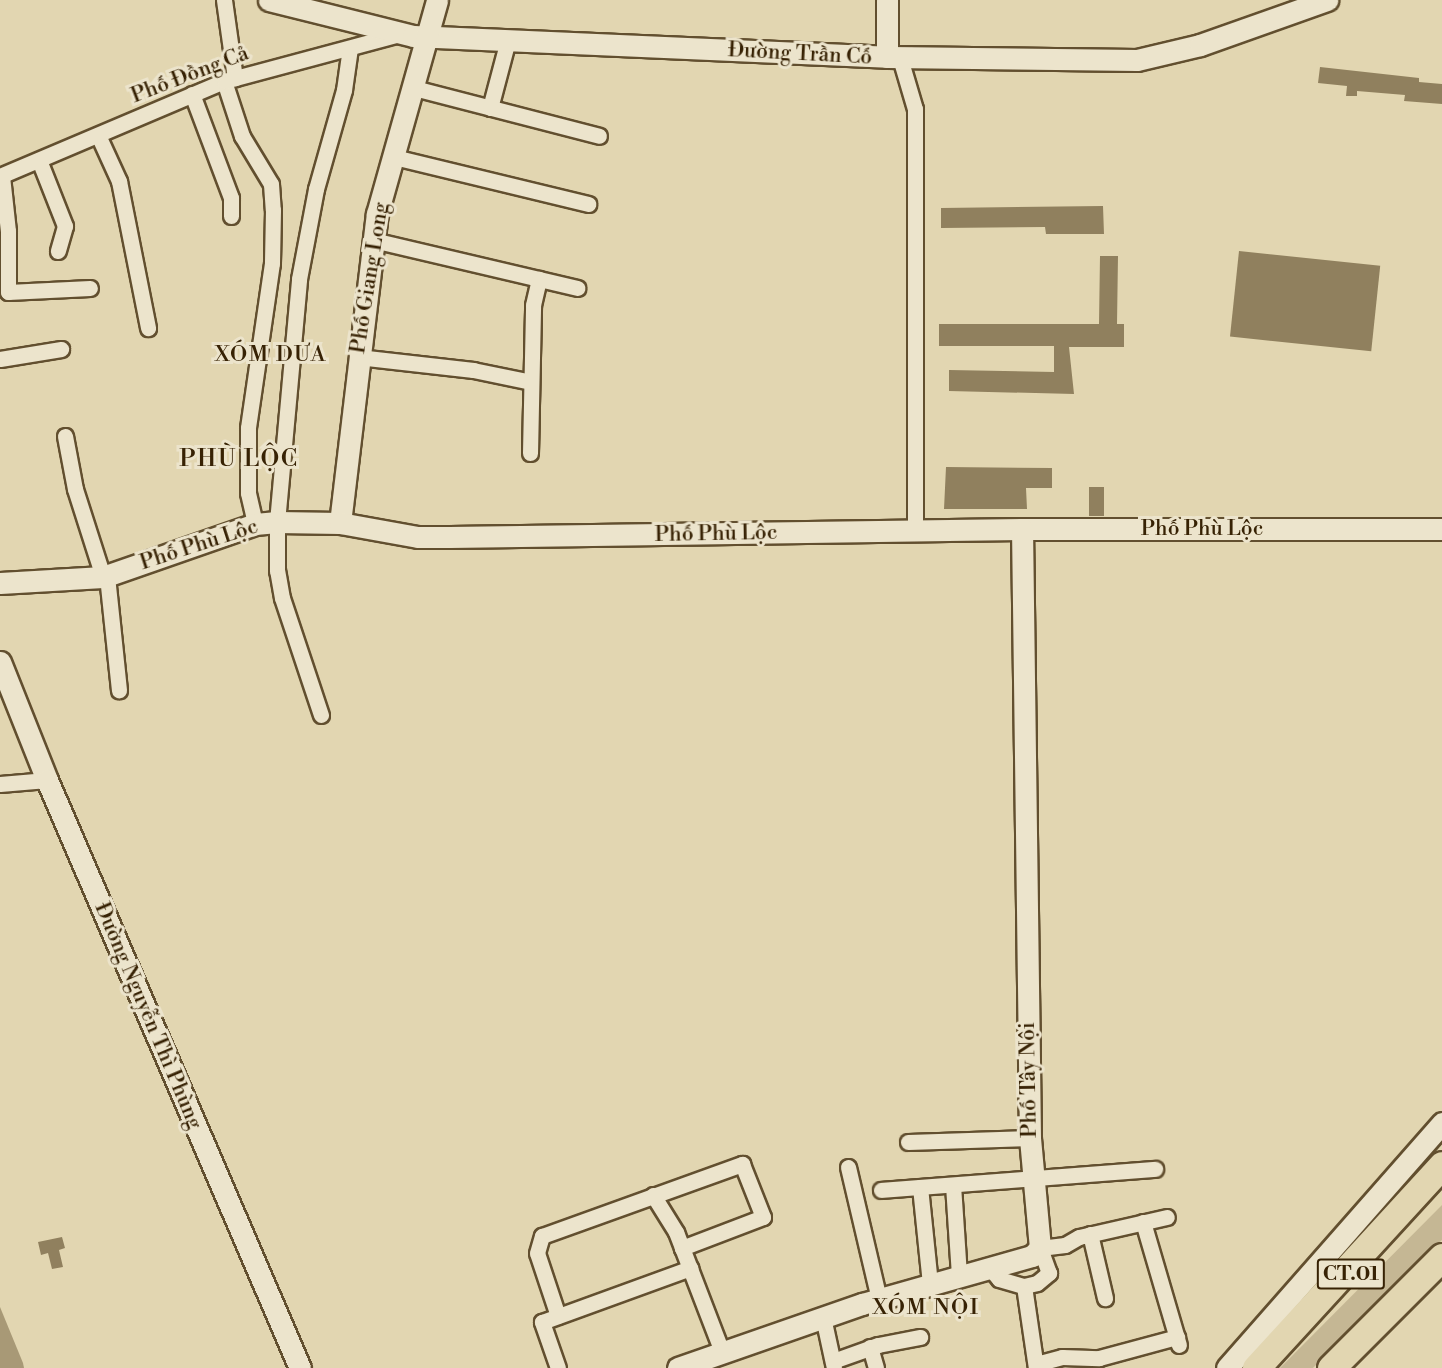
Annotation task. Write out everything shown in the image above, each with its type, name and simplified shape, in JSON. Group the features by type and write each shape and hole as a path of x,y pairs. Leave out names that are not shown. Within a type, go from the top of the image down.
{"highway":[{"path":"1258,1368 1442,1165"},
{"name":"CT.01","path":"1258,1368 1442,1181"},
{"name":"CT.01","path":"1332,1368 1442,1257"}],"street":[{"path":"224,0 230,80 242,136 271,184 273,210 272,263 248,428 248,493 255,524"},
{"name":"Đường Trần Cố","path":"269,0 403,34 425,37 894,58 1137,60 1200,45 1327,0"},
{"name":"Phố Giang Long","path":"340,523 373,240 414,88 425,37 437,0"},
{"path":"887,0 894,58 915,109 915,531"},
{"name":"Phố Đồng Cả","path":"1,176 230,80 403,34"},
{"path":"490,108 508,40"},
{"path":"321,715 282,598 277,571 277,522 299,279 316,189 344,90 350,48"},
{"path":"414,88 599,136"},
{"path":"192,94 231,198 231,216"},
{"path":"98,135 122,192 148,328"},
{"path":"394,157 588,204"},
{"path":"39,160 65,226 58,251"},
{"path":"1,176 8,231 8,292 90,288"},
{"path":"373,240 577,288"},
{"path":"530,453 533,305 539,279"},
{"path":"0,359 61,349"},
{"path":"358,357 473,369 531,382"},
{"path":"65,436 75,489 105,576 118,690"},
{"name":"Phố Phù Lộc","path":"0,583 105,576 255,524 277,522 340,523 418,537 1022,530 1442,529"},
{"name":"Phố Tây Nội","path":"1022,530 1030,1138 1040,1248"},
{"name":"Đường Nguyễn Thì Phùng","path":"0,662 47,780 300,1368"},
{"path":"0,784 47,780"},
{"path":"1227,1368 1442,1123"},
{"path":"908,1142 1030,1138"},
{"path":"558,1316 537,1253 542,1236 737,1164 746,1167 763,1217 682,1248"},
{"path":"848,1167 879,1299"},
{"path":"881,1190 1155,1169"},
{"path":"953,1185 959,1276"},
{"path":"920,1187 930,1284"},
{"path":"653,1195 682,1248 690,1269 712,1360"},
{"path":"678,1368 712,1360 823,1317 879,1299 1032,1256 1040,1248 1065,1245 1090,1234 1167,1217"},
{"path":"1024,1286 1036,1366 1062,1357 1092,1363 1178,1341 1143,1222"},
{"path":"1090,1234 1106,1298"},
{"path":"990,1268 999,1279 1024,1286 1046,1278 1049,1273 1040,1248"},
{"path":"558,1368 542,1322 690,1269"},
{"path":"823,1317 833,1364 870,1347 920,1337"},
{"path":"870,1347 876,1368"}],"shaded area":[{"path":"1442,1205 1442,1240 1313,1368 1280,1368"},
{"path":"0,1307 23,1363 24,1368 0,1368"}],"building":[{"path":"1320,67 1419,78 1419,82 1442,84 1442,104 1404,101 1405,95 1357,91 1357,96 1346,96 1347,86 1318,83"},
{"path":"1103,206 1104,234 1046,234 1045,227 941,228 941,208"},
{"path":"1239,251 1380,266 1371,351 1230,337"},
{"path":"1100,256 1118,256 1117,324 1124,324 1124,347 1069,347 1074,394 949,391 949,370 1054,372 1054,346 939,346 939,324 1099,324"},
{"path":"946,467 1052,468 1052,488 1026,488 1027,509 944,509"},
{"path":"1089,487 1104,487 1104,516 1089,516"},
{"path":"62,1237 65,1248 59,1250 63,1267 52,1269 48,1253 41,1255 38,1242"}],"district":[{"name":"XÓM DƯA","path":"271,355"},
{"name":"PHÙ LỘC","path":"239,460"},
{"name":"XÓM NỘI","path":"926,1308"}]}
